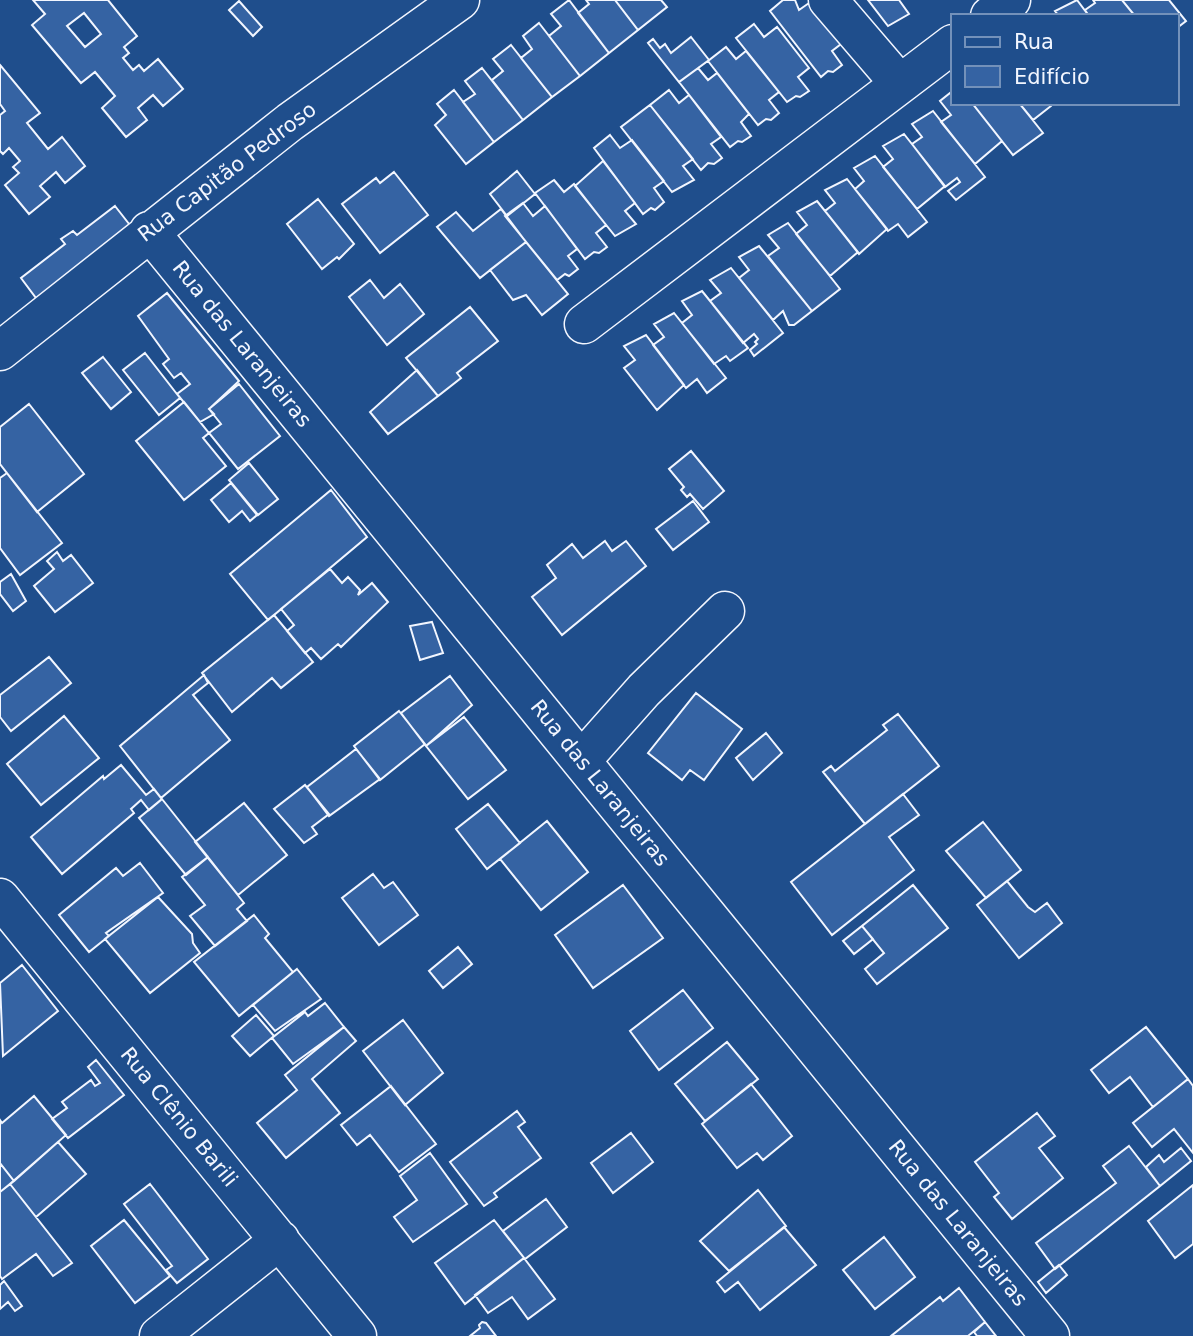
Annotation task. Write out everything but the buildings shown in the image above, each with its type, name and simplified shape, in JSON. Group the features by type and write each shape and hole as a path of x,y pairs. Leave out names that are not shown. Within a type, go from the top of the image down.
{"street":[{"name":"Rua Capitão Pedroso","path":"0,351 290,122 460,0"},
{"path":"828,0 900,84"},
{"path":"993,14 1011,0"},
{"path":"584,324 951,46"},
{"name":"Rua das Laranjeiras","path":"149,231 1050,1336"},
{"path":"581,761 644,690 725,611"},
{"name":"Rua Clênio Barili","path":"3,909 357,1336"},
{"path":"159,1336 280,1240"}]}
